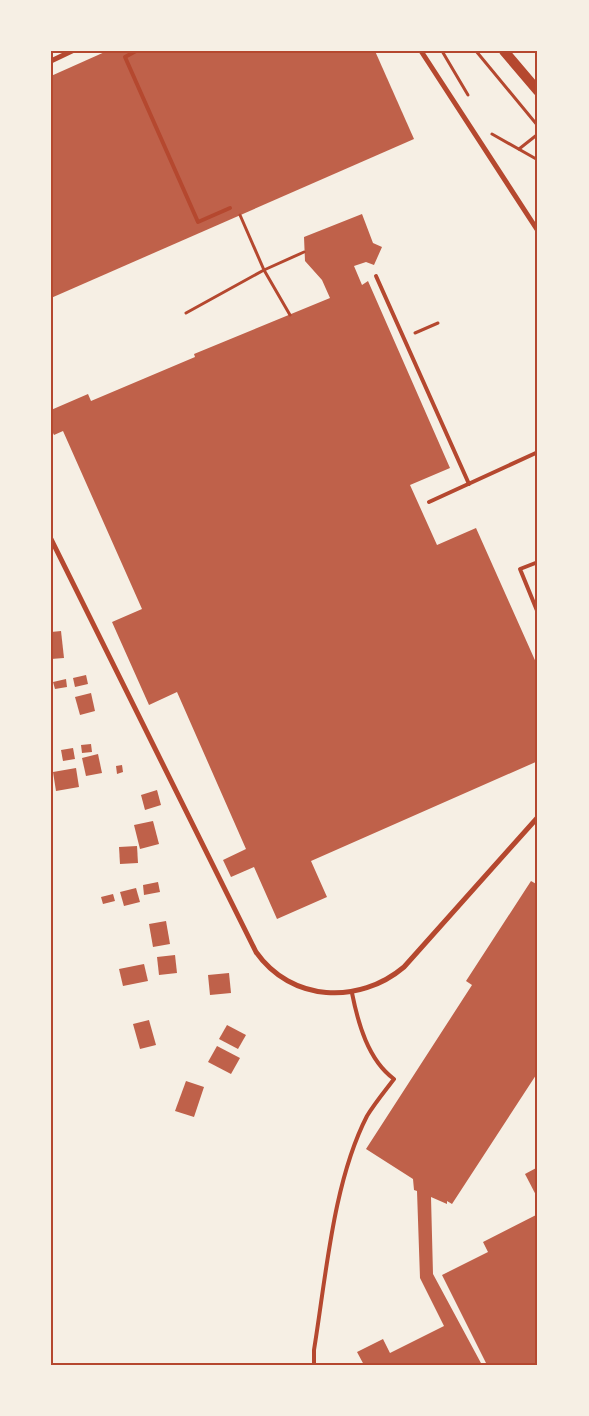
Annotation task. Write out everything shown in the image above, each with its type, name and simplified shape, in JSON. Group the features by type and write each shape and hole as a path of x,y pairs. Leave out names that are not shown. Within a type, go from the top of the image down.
{"main road":[{"path":"504,51 538,91"}],"street":[{"path":"51,61 72,51"},
{"path":"421,51 538,231"},
{"path":"51,539 256,952 268,968 295,985 322,992 352,993 382,983 404,967 538,817"}],"lane":[{"path":"136,51 125,57 198,222 230,208"},
{"path":"376,276 469,484"},
{"path":"429,502 538,452"},
{"path":"538,562 520,570 538,613"},
{"path":"314,1365 314,1350 342,1186 351,1157 368,1115 394,1079 379,1065 371,1051 360,1025 352,993"}],"path":[{"path":"476,51 538,126"},
{"path":"485,130 538,160"},
{"path":"519,149 538,134"},
{"path":"239,214 264,270 290,315"},
{"path":"186,313 264,270 304,252"},
{"path":"411,335 438,323"}],"building":[{"path":"107,51 375,51 414,139 51,298 51,76"},
{"path":"362,214 373,243 382,247 374,265 366,262 354,266 362,285 368,281 450,468 410,485 437,545 476,528 538,667 538,761 311,861 327,897 277,919 254,867 231,877 223,860 246,849 177,692 149,705 112,622 142,609 63,431 54,435 51,429 51,410 88,394 91,401 195,357 194,354 330,298 322,280 305,261 304,237"},
{"path":"61,631 64,658 51,659 51,632"},
{"path":"86,675 88,684 75,687 73,678"},
{"path":"66,679 67,687 55,689 53,682"},
{"path":"91,693 95,711 80,715 75,697"},
{"path":"91,744 92,752 82,753 81,745"},
{"path":"73,748 75,759 63,761 61,750"},
{"path":"98,754 102,773 86,776 82,758"},
{"path":"122,765 123,772 117,774 116,766"},
{"path":"76,768 79,787 56,791 53,772"},
{"path":"157,790 161,805 145,810 141,795"},
{"path":"153,821 159,844 140,849 134,825"},
{"path":"137,846 138,863 120,864 119,847"},
{"path":"531,881 538,885 538,1072 452,1204 447,1201 447,1204 431,1197 433,1274 482,1365 364,1365 357,1352 383,1339 390,1353 444,1326 420,1278 417,1191 414,1190 413,1179 366,1149 472,985 466,981"},
{"path":"158,882 160,892 144,895 143,885"},
{"path":"136,888 140,902 124,906 120,892"},
{"path":"113,894 115,901 103,904 101,897"},
{"path":"166,921 170,944 153,947 149,924"},
{"path":"175,955 177,973 159,975 157,957"},
{"path":"144,964 148,981 123,986 119,969"},
{"path":"229,973 231,993 210,995 208,975"},
{"path":"149,1020 156,1045 140,1049 133,1024"},
{"path":"227,1025 246,1035 238,1049 219,1039"},
{"path":"217,1046 240,1058 231,1074 208,1062"},
{"path":"186,1081 204,1087 194,1117 175,1111"},
{"path":"538,1167 538,1199 525,1174"},
{"path":"538,1214 538,1365 487,1365 442,1275 488,1252 483,1242"}]}
